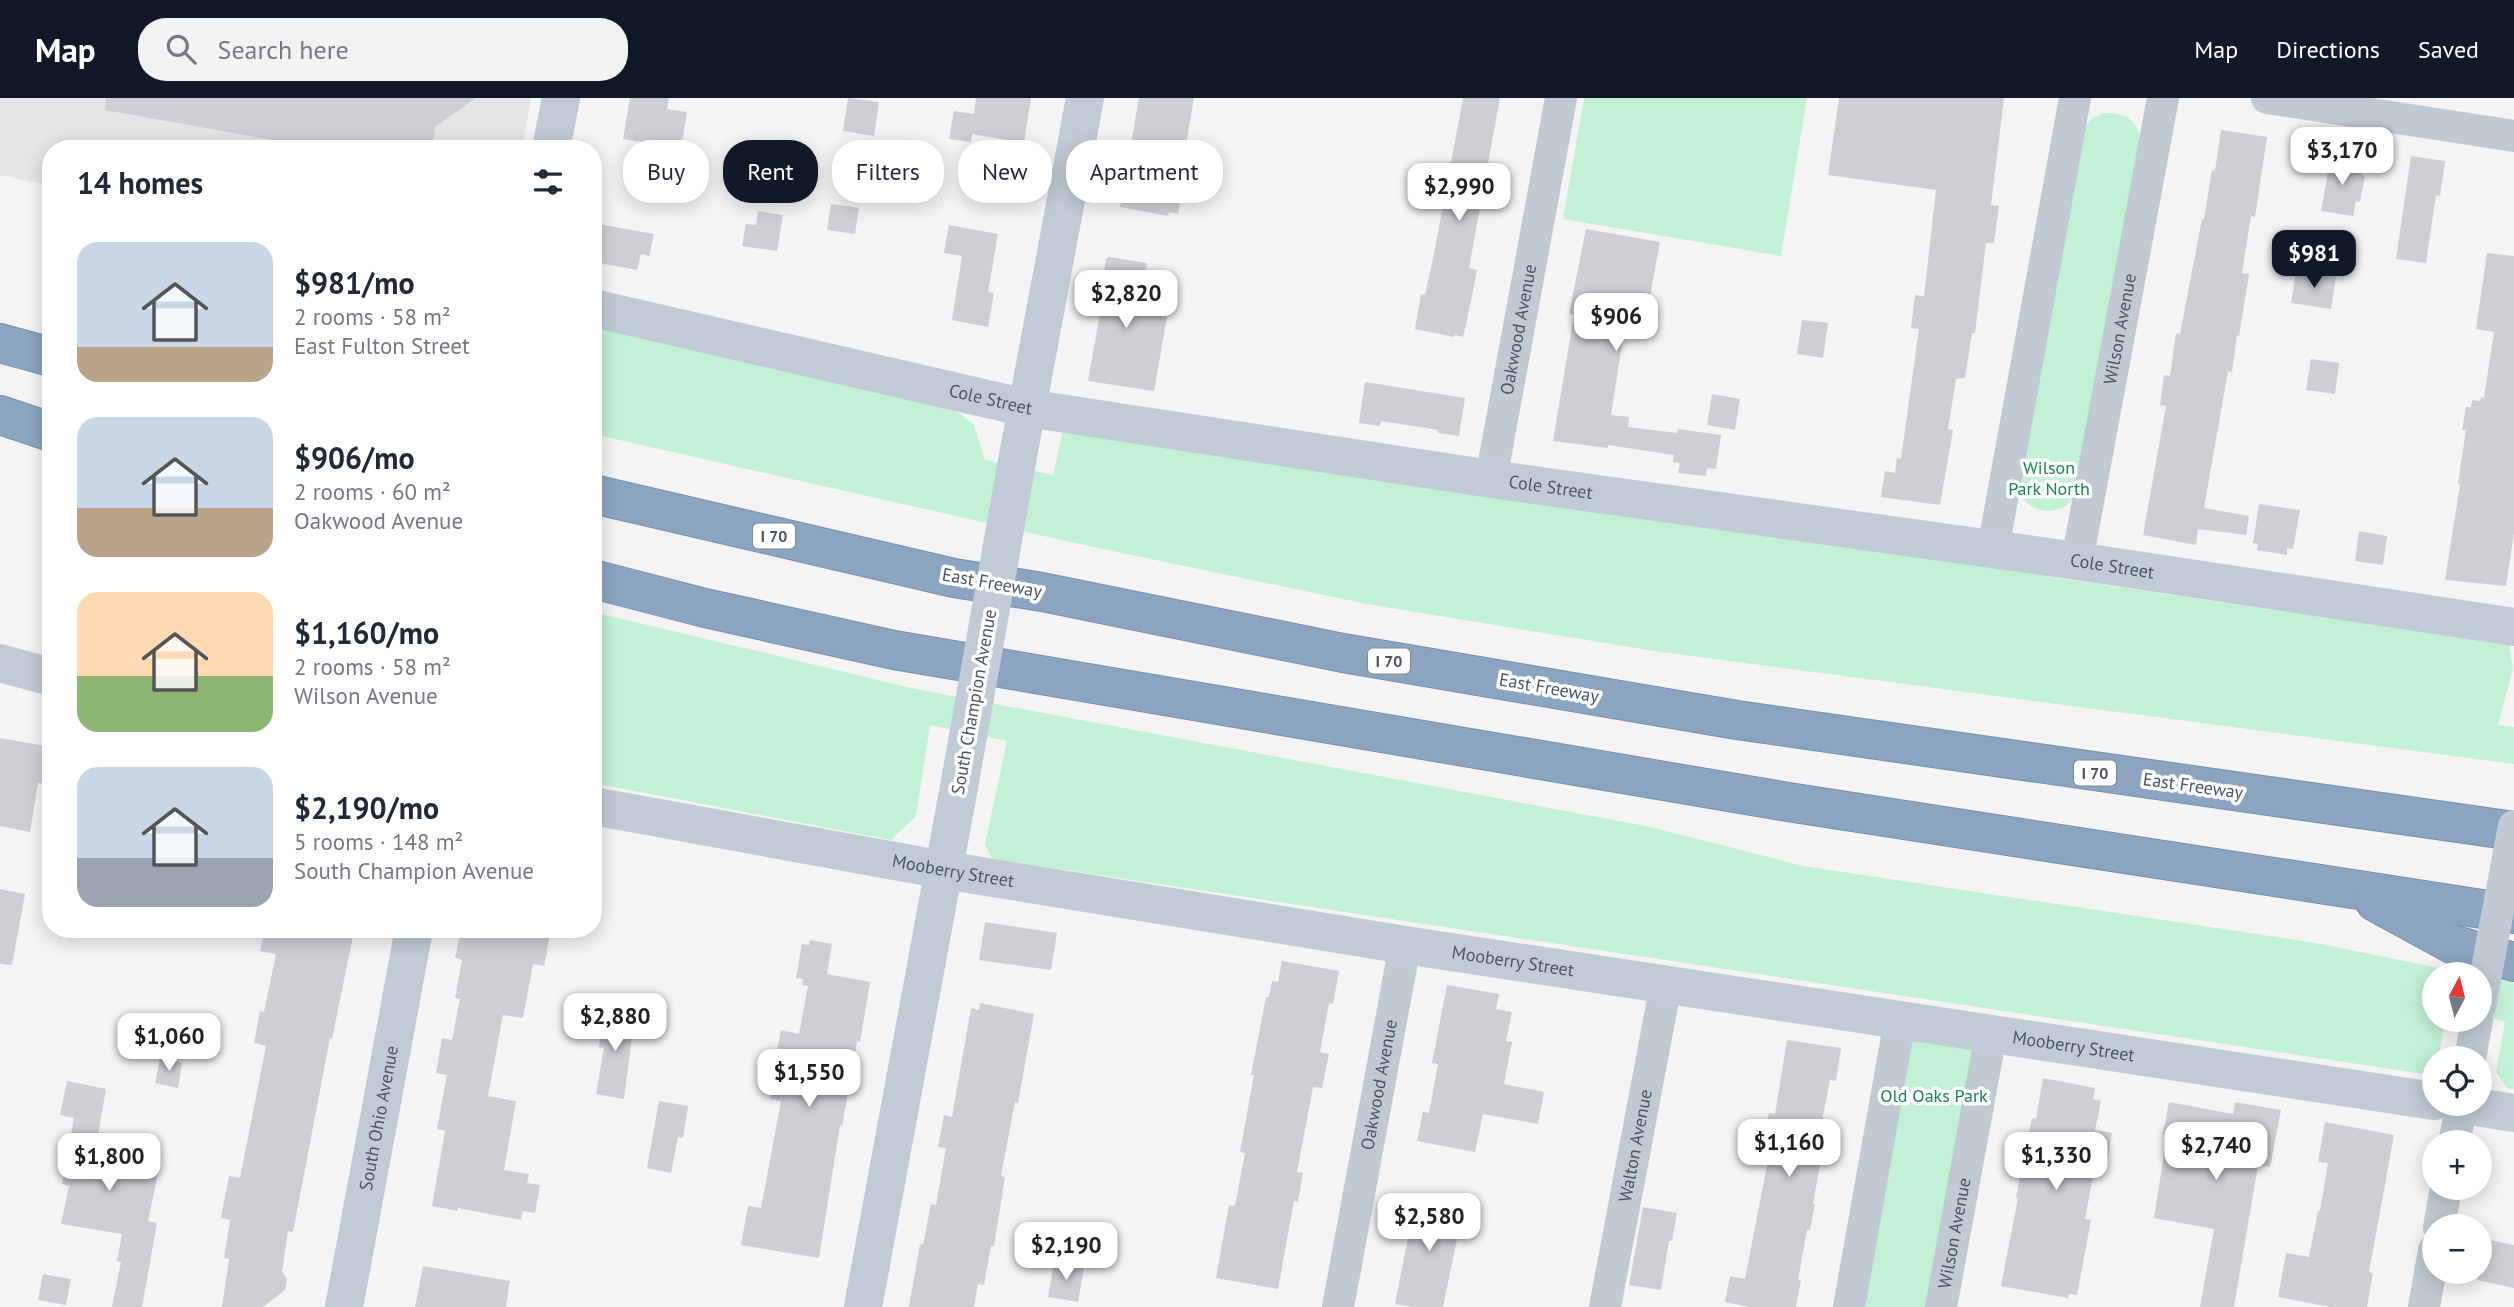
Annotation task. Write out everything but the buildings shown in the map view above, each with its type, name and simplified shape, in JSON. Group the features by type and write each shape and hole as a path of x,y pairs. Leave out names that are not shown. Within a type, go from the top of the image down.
{"highway":[{"path":"0,343 42,355"},
{"path":"0,415 42,429"},
{"path":"0,428 42,439"},
{"name":"East Freeway","path":"602,496 954,578 1042,592 1343,653 1737,720 2514,831"},
{"path":"602,581 894,650 1788,803 2514,914"},
{"path":"2452,822 2514,817"},
{"path":"2352,889 2452,944 2514,961"}],"street":[{"path":"553,140 561,98"},
{"name":"South Champion Avenue","path":"863,1307 1085,98"},
{"name":"Oakwood Avenue","path":"1491,479 1561,98"},
{"path":"1993,549 2075,98"},
{"name":"Wilson Avenue","path":"2077,561 2163,98"},
{"path":"2267,98 2514,136"},
{"name":"Cole Street","path":"602,309 1027,408 1491,479 2077,561 2514,627"},
{"path":"0,663 42,675"},
{"name":"Mooberry Street","path":"602,808 944,870 1405,945 2422,1099"},
{"path":"2488,962 2514,826"},
{"name":"South Ohio Avenue","path":"344,1307 412,938"},
{"name":"Oakwood Avenue","path":"1338,1307 1405,945"},
{"name":"Walton Avenue","path":"1605,1307 1666,984"},
{"path":"1849,1307 1900,1020"},
{"name":"Wilson Avenue","path":"1941,1307 1991,1034"},
{"path":"2492,1109 2514,1113"},
{"path":"2424,1307 2428,1284"}],"shaded area":[{"path":"0,98 531,98 524,140 42,140 42,184 0,175"}],"green space":[{"path":"1584,98 1807,98 1781,256 1563,219"},
{"name":"Wilson Park North","path":"2102,113 2118,114 2130,119 2142,144 2079,492 2073,500 2057,510 2041,510 2026,502 2019,494 2082,130 2090,120"},
{"path":"602,324 950,406 974,425 985,460 1053,475 1063,430 2509,645 2513,669 2498,725 2514,727 2514,764 1654,651 1372,605 1084,545 602,436"},
{"path":"602,614 916,689 1651,827 1803,866 2316,943 2422,964 2422,1032 2444,1032 2441,1046 2422,1046 2422,1074 992,859 985,844 1007,741 930,725 916,816 891,840 602,785"},
{"path":"2492,978 2514,983 2514,1089 2507,1088 2496,1072 2505,1022 2492,1018"},
{"name":"Old Oaks Park","path":"1905,1030 1984,1043 1935,1307 1855,1307"}]}
